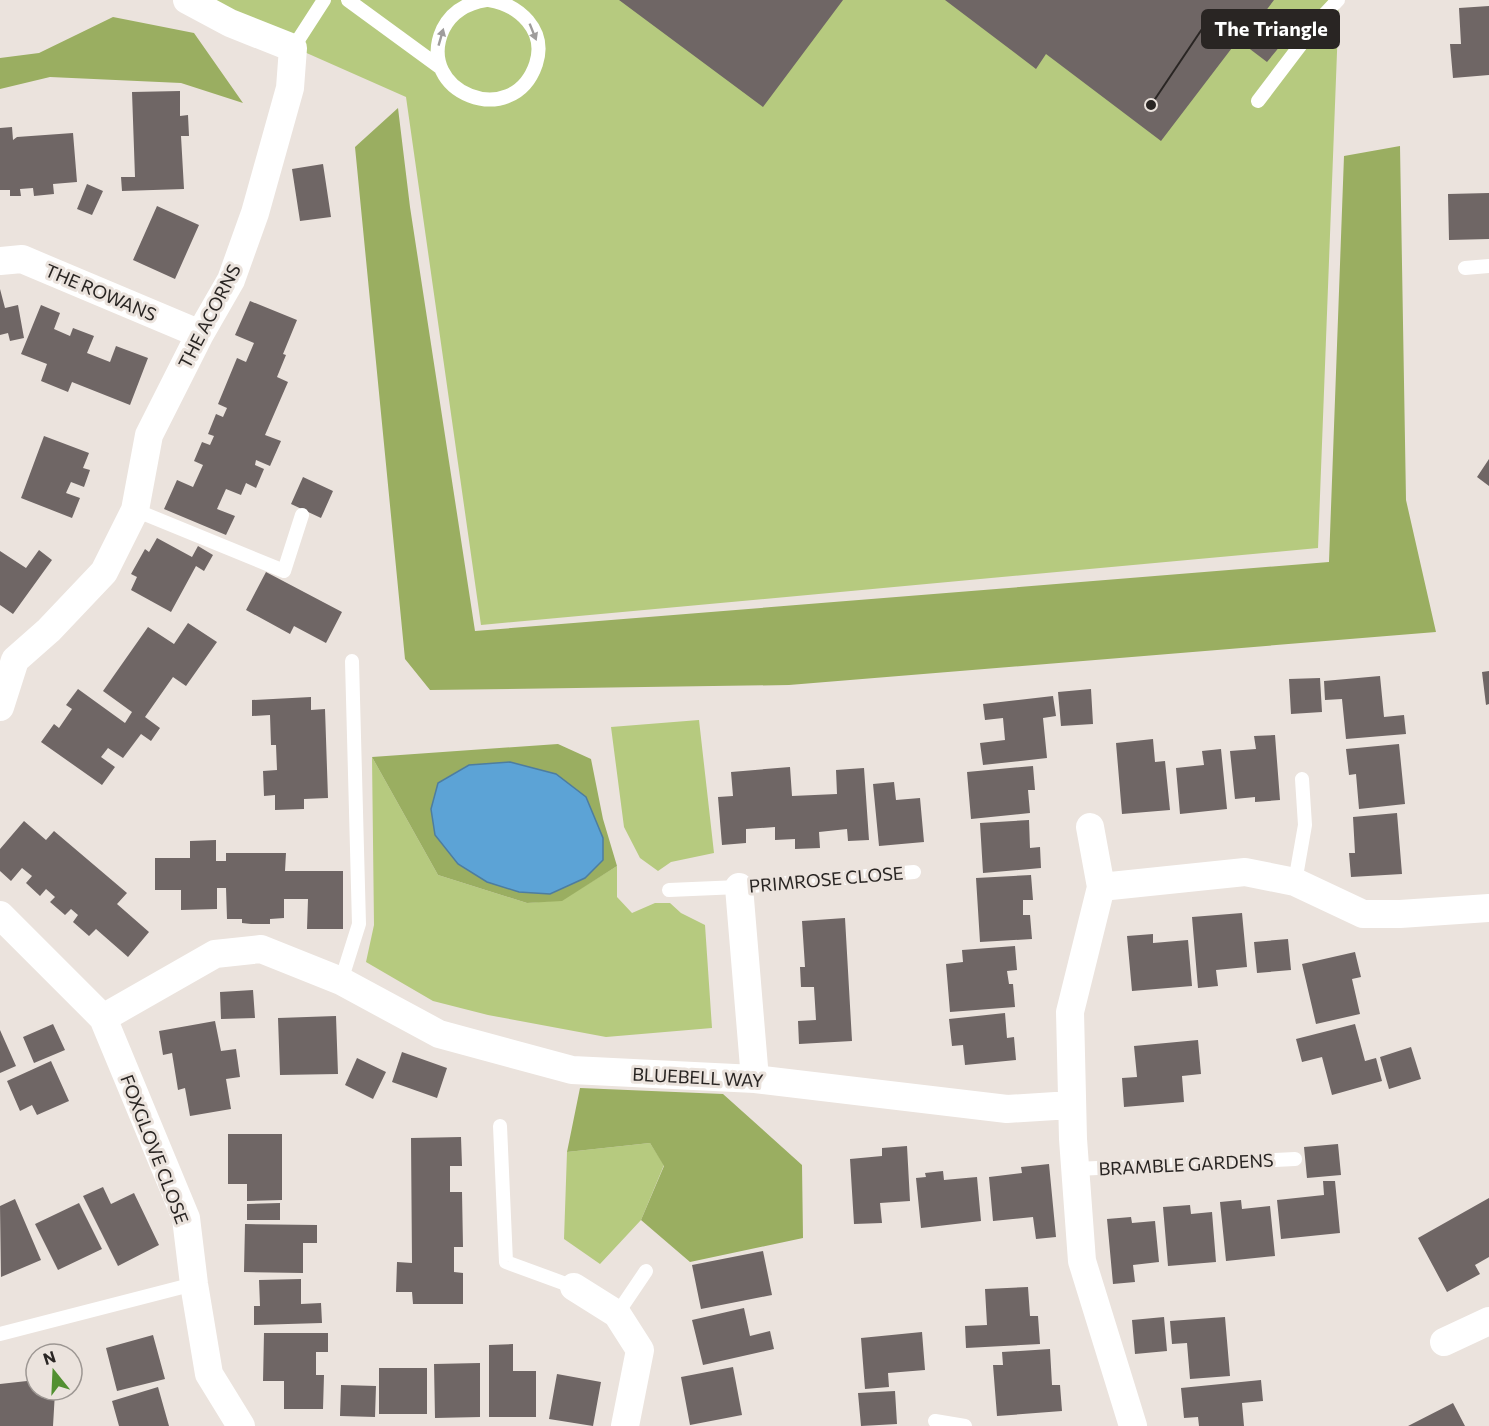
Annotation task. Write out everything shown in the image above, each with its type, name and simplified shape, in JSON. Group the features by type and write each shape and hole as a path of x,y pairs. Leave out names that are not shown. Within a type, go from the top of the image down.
{"street":[{"path":"187,0 230,23 292,48"},
{"name":"THE ACORNS","path":"0,707 8,657 49,630 104,572 135,510 149,435 200,334 231,280 255,213 290,88 292,48"},
{"name":"THE ROWANS","path":"0,261 22,259 200,334"},
{"name":"BRAMBLE GARDENS","path":"1090,827 1101,887 1070,1012 1071,1105 1082,1261 1128,1425"},
{"path":"1101,887 1245,872 1295,882 1363,914 1489,908"},
{"name":"PRIMROSE CLOSE","path":"739,887 755,1079"},
{"path":"0,915 103,1018"},
{"name":"BLUEBELL WAY","path":"103,1018 214,954 261,949 341,981 439,1034 572,1070 755,1079 1008,1109 1071,1105"},
{"name":"FOXGLOVE CLOSE","path":"103,1018 186,1218 209,1374 241,1426"},
{"path":"574,1287 617,1314 640,1350 625,1426"},
{"path":"1444,1342 1489,1321"}],"lane":[{"path":"292,48 324,0"},
{"path":"348,0 441,68"},
{"path":"488,0 505,2 520,11 531,24 537,40 538,58 532,74 521,88 506,97 491,100 475,98 460,92 449,82 441,68 438,52 439,37 446,23 456,11 470,3 488,0"},
{"path":"1258,101 1320,18 1338,0"},
{"path":"1465,268 1489,266"},
{"path":"135,510 284,571 302,515"},
{"path":"341,981 359,924 352,661"},
{"path":"1295,882 1305,825 1302,779"},
{"name":"PRIMROSE CLOSE","path":"669,890 739,887 914,872"},
{"path":"500,1126 506,1262 574,1287"},
{"name":"BRAMBLE GARDENS","path":"1076,1169 1295,1159"},
{"path":"617,1314 646,1272"},
{"path":"0,1334 194,1284"},
{"path":"935,1421 964,1426"}],"green space":[{"path":"187,0 1339,0 1318,548 481,625 406,97"},
{"path":"113,17 194,33 243,103 181,83 50,77 0,89 0,58 39,53"},
{"path":"398,108 410,207 475,631 1329,562 1344,156 1400,146 1406,500 1436,632 789,685 430,690 405,659 355,147"},
{"path":"699,720 714,853 671,862 658,871 640,858 624,827 611,727"},
{"path":"558,744 591,759 603,819 617,866 562,901 527,903 438,875 372,757"},
{"path":"372,757 438,875 527,903 562,900 617,866 617,897 632,913 655,903 670,903 681,913 705,925 712,1028 606,1037 488,1015 433,1001 366,962 374,925"},
{"path":"580,1088 723,1094 802,1165 803,1238 690,1262 641,1220 664,1166 650,1143 567,1152"},
{"path":"650,1143 664,1165 641,1220 600,1264 564,1239 567,1152"}],"water":[{"path":"510,762 556,774 586,797 603,838 603,860 585,878 550,894 519,892 487,882 458,864 435,835 431,809 438,783 469,765"}],"building":[{"path":"619,0 843,0 763,107"},
{"path":"945,0 1274,0 1255,25 1281,45 1267,62 1238,40 1161,141 1046,54 1036,69"},
{"path":"1489,6 1489,75 1453,78 1450,44 1461,44 1459,8"},
{"path":"180,91 180,116 188,115 189,136 181,136 184,189 122,191 121,177 135,177 132,92"},
{"path":"12,127 13,140 17,137 73,133 77,182 53,184 54,194 34,196 33,188 20,189 21,196 10,196 10,190 0,190 0,128"},
{"path":"323,164 331,217 300,221 292,169"},
{"path":"87,184 103,191 92,215 77,209"},
{"path":"1489,193 1489,239 1449,240 1448,194"},
{"path":"157,206 199,225 175,279 133,260"},
{"path":"0,289 5,308 18,305 24,338 10,341 8,333 0,335"},
{"path":"250,301 297,320 283,354 286,355 277,377 288,382 265,435 281,441 270,466 256,460 255,465 264,469 256,488 246,483 241,495 226,489 217,509 235,516 226,535 164,509 177,480 193,487 203,465 194,461 202,442 210,445 214,436 208,434 216,414 223,417 227,408 218,404 237,358 246,362 254,343 235,335"},
{"path":"41,305 60,313 54,329 70,336 73,328 94,336 87,353 110,362 116,346 148,358 130,405 72,382 68,392 41,381 47,364 21,354"},
{"path":"44,436 89,453 83,468 90,470 84,487 71,482 66,493 80,498 72,518 21,498"},
{"path":"1489,459 1489,486 1477,477"},
{"path":"303,477 333,491 321,518 291,504"},
{"path":"157,538 192,557 198,546 213,555 204,571 196,566 171,612 131,590 137,577 131,574 145,549 149,552"},
{"path":"39,550 52,560 13,614 0,605 0,551 26,568"},
{"path":"266,572 342,612 326,643 294,626 290,634 246,610"},
{"path":"188,623 217,642 186,686 173,677 145,717 160,728 151,741 141,734 123,758 108,748 101,757 115,767 102,785 41,742 54,724 59,728 72,709 66,705 78,689 125,723 132,712 103,691 148,627 174,644"},
{"path":"1489,671 1489,704 1486,705 1482,672"},
{"path":"1380,676 1384,717 1404,715 1406,734 1346,739 1342,699 1325,700 1324,681"},
{"path":"1320,678 1322,712 1291,714 1289,679"},
{"path":"1091,689 1093,724 1061,726 1058,692"},
{"path":"1053,696 1056,716 1043,718 1047,758 983,765 980,743 1005,740 1003,718 985,720 983,704"},
{"path":"311,697 311,710 325,709 328,798 304,799 304,809 275,810 275,795 264,796 263,771 277,770 276,745 271,745 270,715 252,716 252,700"},
{"path":"1275,735 1280,800 1255,802 1255,797 1235,799 1230,751 1256,749 1254,736"},
{"path":"1153,739 1155,762 1165,761 1170,810 1122,814 1116,743"},
{"path":"1399,744 1405,804 1359,809 1356,774 1349,775 1346,749"},
{"path":"1221,749 1227,809 1180,814 1176,768 1204,765 1202,751"},
{"path":"1033,766 1035,790 1028,790 1030,813 971,819 967,772"},
{"path":"790,767 792,796 837,794 836,770 864,768 869,840 848,841 847,829 819,832 820,848 795,849 795,839 775,840 775,827 746,829 746,843 722,845 718,797 733,796 731,772"},
{"path":"894,782 896,800 920,798 924,842 879,846 873,784"},
{"path":"1397,813 1402,874 1351,877 1349,853 1355,853 1353,817"},
{"path":"1029,820 1030,848 1040,847 1041,868 983,873 980,823"},
{"path":"24,821 46,840 54,831 127,893 117,904 149,932 128,957 96,929 89,936 73,922 78,915 71,909 65,915 50,902 55,897 46,889 40,896 26,883 32,876 22,868 11,881 0,871 0,849"},
{"path":"216,840 216,861 226,861 226,853 286,853 285,871 343,871 343,929 307,929 308,899 284,899 284,918 270,919 270,924 251,924 242,923 242,919 227,919 226,888 217,888 217,909 181,910 181,890 155,890 155,858 190,858 190,841"},
{"path":"1031,875 1033,900 1023,900 1023,915 1030,915 1032,939 980,942 976,878"},
{"path":"1242,913 1247,967 1216,970 1218,986 1198,988 1192,917"},
{"path":"845,918 852,1041 799,1044 798,1021 816,1020 814,987 801,987 800,967 805,967 802,921"},
{"path":"1153,934 1153,943 1188,940 1192,986 1132,991 1127,936"},
{"path":"1288,939 1291,970 1257,973 1254,942"},
{"path":"1015,946 1017,970 1007,971 1009,984 1013,984 1015,1007 950,1012 946,964 963,962 962,950"},
{"path":"1355,952 1361,977 1352,979 1360,1014 1316,1024 1302,964"},
{"path":"253,990 255,1018 221,1019 220,992"},
{"path":"1005,1013 1007,1038 1014,1037 1016,1060 965,1065 963,1045 952,1046 949,1019"},
{"path":"336,1016 338,1074 280,1075 278,1018"},
{"path":"215,1021 221,1051 236,1049 240,1077 226,1079 231,1109 190,1116 185,1088 178,1090 172,1053 163,1055 159,1031"},
{"path":"53,1024 65,1050 34,1063 23,1037"},
{"path":"1355,1024 1365,1061 1376,1058 1382,1081 1332,1095 1322,1057 1302,1062 1296,1039"},
{"path":"0,1030 16,1066 0,1073"},
{"path":"1198,1040 1201,1074 1182,1076 1184,1102 1124,1107 1122,1078 1137,1077 1134,1046"},
{"path":"1411,1047 1421,1079 1389,1089 1380,1057"},
{"path":"402,1052 447,1068 437,1098 392,1082"},
{"path":"357,1058 386,1072 373,1099 345,1085"},
{"path":"51,1061 69,1101 37,1115 32,1105 20,1111 7,1081"},
{"path":"228,1134 282,1134 282,1200 247,1201 247,1184 228,1184"},
{"path":"461,1137 462,1166 450,1166 450,1192 462,1192 463,1247 454,1247 454,1272 463,1273 463,1304 413,1304 412,1292 396,1292 397,1262 412,1263 411,1138"},
{"path":"1338,1144 1341,1175 1307,1178 1304,1147"},
{"path":"907,1146 910,1201 880,1203 882,1223 854,1224 850,1159 882,1156 882,1148"},
{"path":"1049,1164 1056,1237 1036,1239 1033,1217 993,1221 989,1177 1022,1173 1021,1167"},
{"path":"943,1171 944,1180 977,1177 981,1221 921,1228 916,1178 926,1177 925,1173"},
{"path":"1323,1181 1335,1181 1340,1233 1281,1239 1277,1200 1324,1195"},
{"path":"103,1187 111,1204 134,1193 159,1245 118,1266 83,1196"},
{"path":"1489,1198 1489,1257 1475,1265 1480,1274 1447,1292 1418,1238"},
{"path":"15,1199 41,1260 1,1277 0,1206"},
{"path":"1241,1200 1242,1209 1270,1206 1275,1256 1226,1261 1220,1202"},
{"path":"79,1203 102,1249 58,1270 35,1224"},
{"path":"280,1203 280,1220 247,1220 247,1204"},
{"path":"1190,1205 1191,1214 1212,1212 1216,1262 1168,1266 1163,1207"},
{"path":"1131,1217 1132,1223 1155,1221 1159,1262 1133,1265 1135,1282 1113,1284 1107,1219"},
{"path":"245,1224 317,1225 317,1243 303,1243 303,1273 244,1272"},
{"path":"763,1251 772,1295 701,1309 692,1265"},
{"path":"301,1279 301,1304 321,1303 322,1323 254,1325 254,1306 260,1306 259,1280"},
{"path":"1028,1287 1030,1316 1038,1316 1040,1344 966,1348 965,1326 987,1325 985,1289"},
{"path":"744,1308 750,1336 770,1331 774,1349 703,1365 692,1320"},
{"path":"1164,1317 1167,1351 1135,1354 1132,1320"},
{"path":"1225,1317 1230,1376 1190,1379 1187,1343 1172,1344 1170,1321"},
{"path":"922,1332 925,1370 888,1373 889,1387 865,1389 861,1338"},
{"path":"264,1333 328,1333 328,1352 316,1352 316,1375 324,1375 323,1409 284,1409 284,1381 263,1381"},
{"path":"153,1335 165,1379 117,1391 106,1348"},
{"path":"513,1344 513,1371 536,1371 536,1417 489,1417 489,1345"},
{"path":"1050,1349 1052,1385 1060,1385 1062,1411 997,1416 993,1365 1003,1365 1002,1352"},
{"path":"480,1363 480,1417 435,1418 434,1364"},
{"path":"733,1367 742,1415 690,1425 681,1377"},
{"path":"379,1368 427,1368 427,1414 379,1414"},
{"path":"557,1374 601,1382 593,1426 549,1419"},
{"path":"1261,1380 1263,1401 1242,1403 1244,1426 1199,1426 1198,1417 1184,1418 1181,1388"},
{"path":"24,1381 24,1402 54,1402 53,1426 0,1426 0,1384"},
{"path":"341,1385 376,1386 375,1417 340,1416"},
{"path":"158,1387 169,1426 119,1426 112,1401"},
{"path":"895,1391 897,1424 861,1426 858,1393"},
{"path":"1453,1403 1465,1426 1408,1426"}],"place":[{"name":"The Triangle","path":"1151,105"}]}
